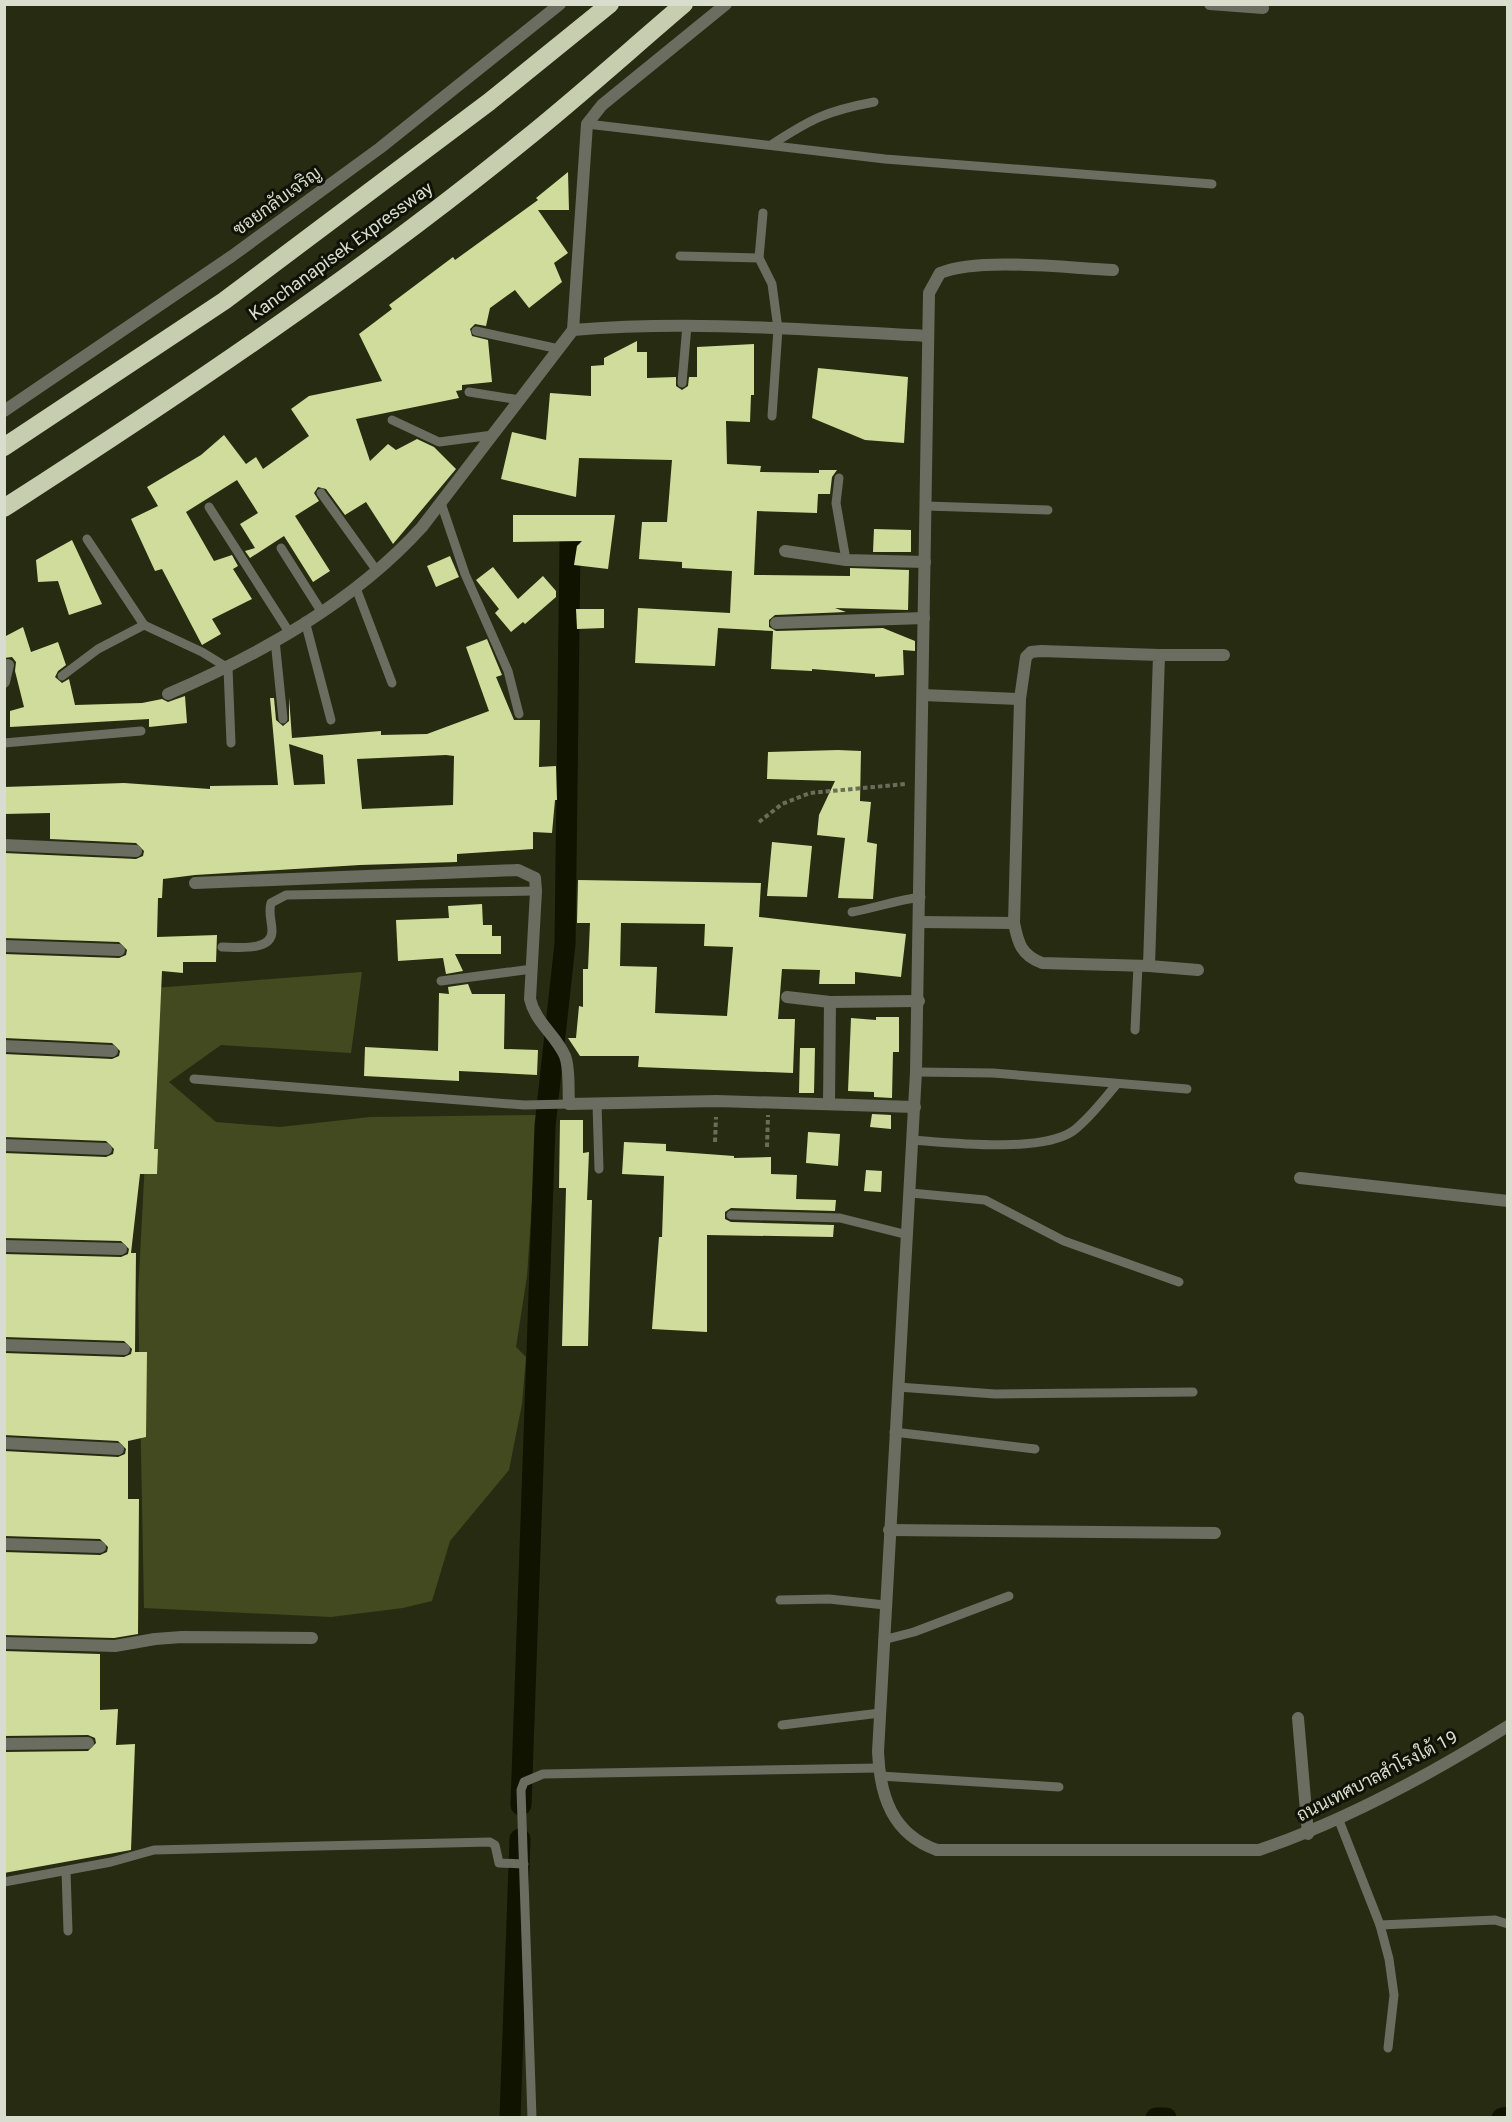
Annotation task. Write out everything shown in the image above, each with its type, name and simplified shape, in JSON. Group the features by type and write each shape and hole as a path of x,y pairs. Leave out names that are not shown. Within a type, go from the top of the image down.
{"highway":[{"name":"Kanchanapisek Expressway","path":"4,447 224,301 489,102 610,4"},
{"name":"Kanchanapisek Expressway","path":"4,508 103,445 374,255 521,142 684,4"}],"street":[{"name":"ซอยกลับเจริญ","path":"4,411 232,256 380,148 560,4"},
{"path":"168,694 228,668 289,632 356,588 394,557 441,503 573,330 587,124 602,105 726,4"},
{"path":"1210,4 1263,8"},
{"name":"ถนนเทศบาลสำโรงใต้ 19","path":"1113,270 978,265 952,268 940,273 929,293 919,1001 911,1193 894,1432 883,1640 879,1772 884,1796 897,1822 908,1836 937,1850 1259,1850 1308,1834 1466,1752 1508,1726"},
{"path":"573,330 628,325 928,336"},
{"path":"785,551 846,560 925,562"},
{"path":"776,623 924,618"},
{"path":"1198,970 1042,963 1030,958 1019,946 1014,922 1020,699 1024,662 1031,652 1224,656"},
{"path":"1143,966 1159,655"},
{"path":"4,682 8,665"},
{"path":"923,695 1020,699"},
{"path":"4,845 136,851"},
{"path":"195,883 518,870 535,878 530,999 533,1012 560,1046 566,1059 569,1104 717,1101 915,1107"},
{"path":"920,922 1014,922"},
{"path":"4,946 119,950"},
{"path":"788,997 830,1002 919,1001"},
{"path":"829,1104 830,1002"},
{"path":"4,1046 112,1051"},
{"path":"4,1145 106,1149"},
{"path":"1300,1178 1508,1201"},
{"path":"4,1246 121,1249"},
{"path":"4,1345 124,1349"},
{"path":"4,1443 118,1449"},
{"path":"889,1530 1215,1533"},
{"path":"4,1545 100,1547"},
{"path":"4,1643 115,1646 182,1637 312,1638"},
{"path":"1298,1718 1308,1834"},
{"path":"4,1744 88,1743"}],"lane":[{"path":"771,146 810,119 833,110 874,102"},
{"path":"587,124 909,161 1212,184"},
{"path":"764,213 759,258 772,284 778,329 772,416"},
{"path":"680,256 759,258"},
{"path":"682,383 687,326"},
{"path":"476,331 559,349"},
{"path":"469,392 520,400"},
{"path":"392,420 439,442 493,435"},
{"path":"839,478 836,503 846,560"},
{"path":"321,493 377,571"},
{"path":"441,503 465,574 508,671 519,714"},
{"path":"926,506 1048,510"},
{"path":"209,507 289,632"},
{"path":"87,539 144,625 202,652 228,668 231,743"},
{"path":"281,549 321,611"},
{"path":"356,588 392,683"},
{"path":"305,621 331,720"},
{"path":"62,676 98,649 144,625"},
{"path":"275,640 283,718"},
{"path":"4,743 141,731"},
{"path":"342,894 343,877"},
{"path":"222,947 261,946 269,940 272,933 269,912 271,903 276,898 286,895 536,891"},
{"path":"852,912 874,908 890,901 921,897"},
{"path":"1135,1030 1143,966"},
{"path":"441,981 532,969"},
{"path":"916,1072 993,1073 1187,1089"},
{"path":"194,1079 524,1105 569,1104"},
{"path":"913,1140 972,1145 1053,1140 1071,1132 1086,1119 1117,1084"},
{"path":"597,1104 599,1169"},
{"path":"911,1193 985,1200 1064,1241 1179,1282"},
{"path":"731,1215 840,1218 908,1235"},
{"path":"898,1387 995,1394 1192,1392"},
{"path":"894,1432 1035,1449"},
{"path":"883,1640 914,1632 1009,1596"},
{"path":"780,1600 830,1599 885,1605"},
{"path":"782,1725 880,1713"},
{"path":"532,2118 521,1790 524,1782 543,1774 879,1772 1059,1787"},
{"path":"1338,1818 1380,1925 1389,1959 1394,1995 1388,2048"},
{"path":"4,1882 111,1863 154,1850 490,1842 495,1845 500,1863 524,1864"},
{"path":"66,1871 68,1931"},
{"path":"1380,1925 1494,1920 1508,1924"}],"path":[{"path":"759,822 782,804 810,793 922,783"},
{"path":"715,1142 717,1101"},
{"path":"767,1147 768,1103"}],"green space":[{"path":"362,972 351,1053 221,1045 169,1082 216,1122 280,1127 370,1117 538,1115 527,1276 516,1347 526,1357 522,1404 509,1470 450,1541 432,1601 403,1608 331,1617 144,1608 138,1294 154,988"}],"building":[{"path":"568,172 569,210 538,210 568,253 554,263 562,282 529,308 515,290 490,308 486,326 475,324 470,329 472,336 488,340 492,382 462,385 462,390 456,391 459,398 356,419 370,461 388,444 396,450 417,439 434,447 456,469 393,544 366,502 345,515 326,489 318,487 314,493 319,501 295,516 330,571 313,582 284,536 250,558 245,551 255,548 240,524 258,513 237,480 186,512 214,561 232,555 238,566 233,569 252,599 212,619 221,634 202,645 162,569 155,571 131,519 158,506 147,487 201,455 224,435 246,464 256,457 263,469 309,436 291,409 309,396 382,381 359,334 392,309 389,305 453,257 455,260 538,200 536,198"},
{"path":"637,341 637,352 647,352 647,378 676,377 676,386 682,390 688,386 689,377 697,377 697,347 754,344 754,395 751,395 750,422 726,421 727,464 761,466 760,472 819,473 819,470 837,470 832,477 830,494 818,494 817,513 757,511 754,575 850,576 850,568 909,570 908,610 835,608 846,612 775,615 769,620 769,627 776,631 883,628 915,641 915,651 903,650 904,675 875,677 875,674 812,669 812,671 771,669 773,631 718,628 715,666 635,663 638,608 730,613 732,571 682,568 682,562 639,559 642,522 667,522 672,460 579,458 576,497 501,479 512,432 546,440 550,393 591,396 591,366 604,365 604,358"},
{"path":"818,368 908,377 904,443 865,440 812,418"},
{"path":"513,515 615,515 608,569 574,565 577,546 582,541 513,542"},
{"path":"874,529 911,530 911,552 873,552"},
{"path":"72,540 102,604 69,615 58,581 38,582 36,560"},
{"path":"450,556 459,577 436,587 427,566"},
{"path":"493,567 518,599 543,576 556,591 556,597 525,624 523,622 511,632 495,613 499,609 476,580"},
{"path":"576,609 604,609 604,628 577,629"},
{"path":"23,627 31,652 58,642 66,665 58,671 55,677 62,683 69,679 75,705 142,703 162,699 168,702 185,696 187,723 149,727 149,719 10,727 10,711 24,707 15,671 16,662 12,657 4,658 4,637"},
{"path":"487,639 502,675 496,677 514,720 540,720 539,767 556,766 557,800 555,800 552,833 533,832 533,849 457,854 457,862 360,865 163,879 162,898 158,898 157,937 217,935 216,962 183,962 183,973 162,971 154,1149 158,1149 157,1174 140,1174 131,1253 136,1253 135,1352 147,1352 146,1437 128,1441 128,1499 139,1499 138,1634 114,1638 4,1635 4,1552 100,1555 107,1552 108,1547 100,1539 4,1536 4,1451 118,1457 125,1454 126,1449 118,1441 4,1435 4,1353 124,1357 131,1354 132,1349 124,1341 4,1337 4,1254 121,1257 128,1254 129,1249 121,1241 4,1238 4,1153 106,1157 113,1154 114,1149 106,1141 4,1137 4,1054 112,1059 119,1056 120,1051 112,1043 4,1038 4,954 119,958 126,955 127,950 119,942 4,938 4,853 136,859 143,856 144,851 136,843 50,839 50,813 4,814 4,787 124,783 210,789 210,786 278,785 270,698 274,698 276,720 283,726 289,721 289,697 292,738 381,731 381,735 427,734 489,711 466,647","holes":["289,744 323,755 325,784 294,785","454,756 453,805 362,809 357,759"]},
{"path":"861,751 860,801 871,802 867,842 877,844 873,899 838,898 845,838 817,835 819,815 835,781 767,779 768,752"},
{"path":"772,842 812,846 807,897 767,896"},
{"path":"578,880 761,883 759,917 906,934 901,977 855,972 855,984 819,984 820,970 782,969 778,1019 795,1019 793,1073 638,1067 639,1056 580,1056 568,1038 576,1038 579,1006 583,1007 583,969 588,969 590,923 577,923","holes":["621,923 705,924 704,946 733,947 727,1016 655,1013 657,967 620,966"]},
{"path":"482,904 483,925 492,925 492,936 501,936 501,954 455,954 463,971 446,974 443,958 398,961 396,920 449,918 448,906"},
{"path":"468,984 472,994 505,994 504,1049 538,1050 537,1075 459,1071 459,1081 364,1076 365,1047 438,1051 439,993 449,994 448,987"},
{"path":"876,1017 899,1017 899,1052 893,1052 892,1098 874,1097 874,1092 848,1091 851,1018 876,1020"},
{"path":"800,1048 815,1048 814,1093 799,1093"},
{"path":"872,1114 891,1115 891,1129 870,1127"},
{"path":"560,1120 583,1120 583,1153 589,1152 587,1200 592,1200 588,1346 562,1346 566,1188 559,1188"},
{"path":"808,1132 840,1134 838,1166 806,1163"},
{"path":"624,1142 666,1144 666,1151 734,1156 734,1158 771,1157 771,1174 797,1175 796,1199 836,1200 835,1211 731,1208 725,1212 725,1219 731,1222 834,1225 833,1237 707,1235 707,1332 652,1329 659,1237 662,1237 664,1176 622,1174"},
{"path":"866,1170 882,1171 881,1192 864,1191"},
{"path":"4,1651 100,1654 100,1710 118,1709 116,1745 135,1744 131,1850 4,1873 4,1752 88,1751 96,1743 95,1738 88,1735 4,1736"}],"waterway":[{"path":"521,1805 545,1126 565,944 570,542"},
{"path":"510,2118 520,1839"},
{"path":"1502,2118 1508,2117"},
{"path":"1156,2118 1166,2118"}]}
